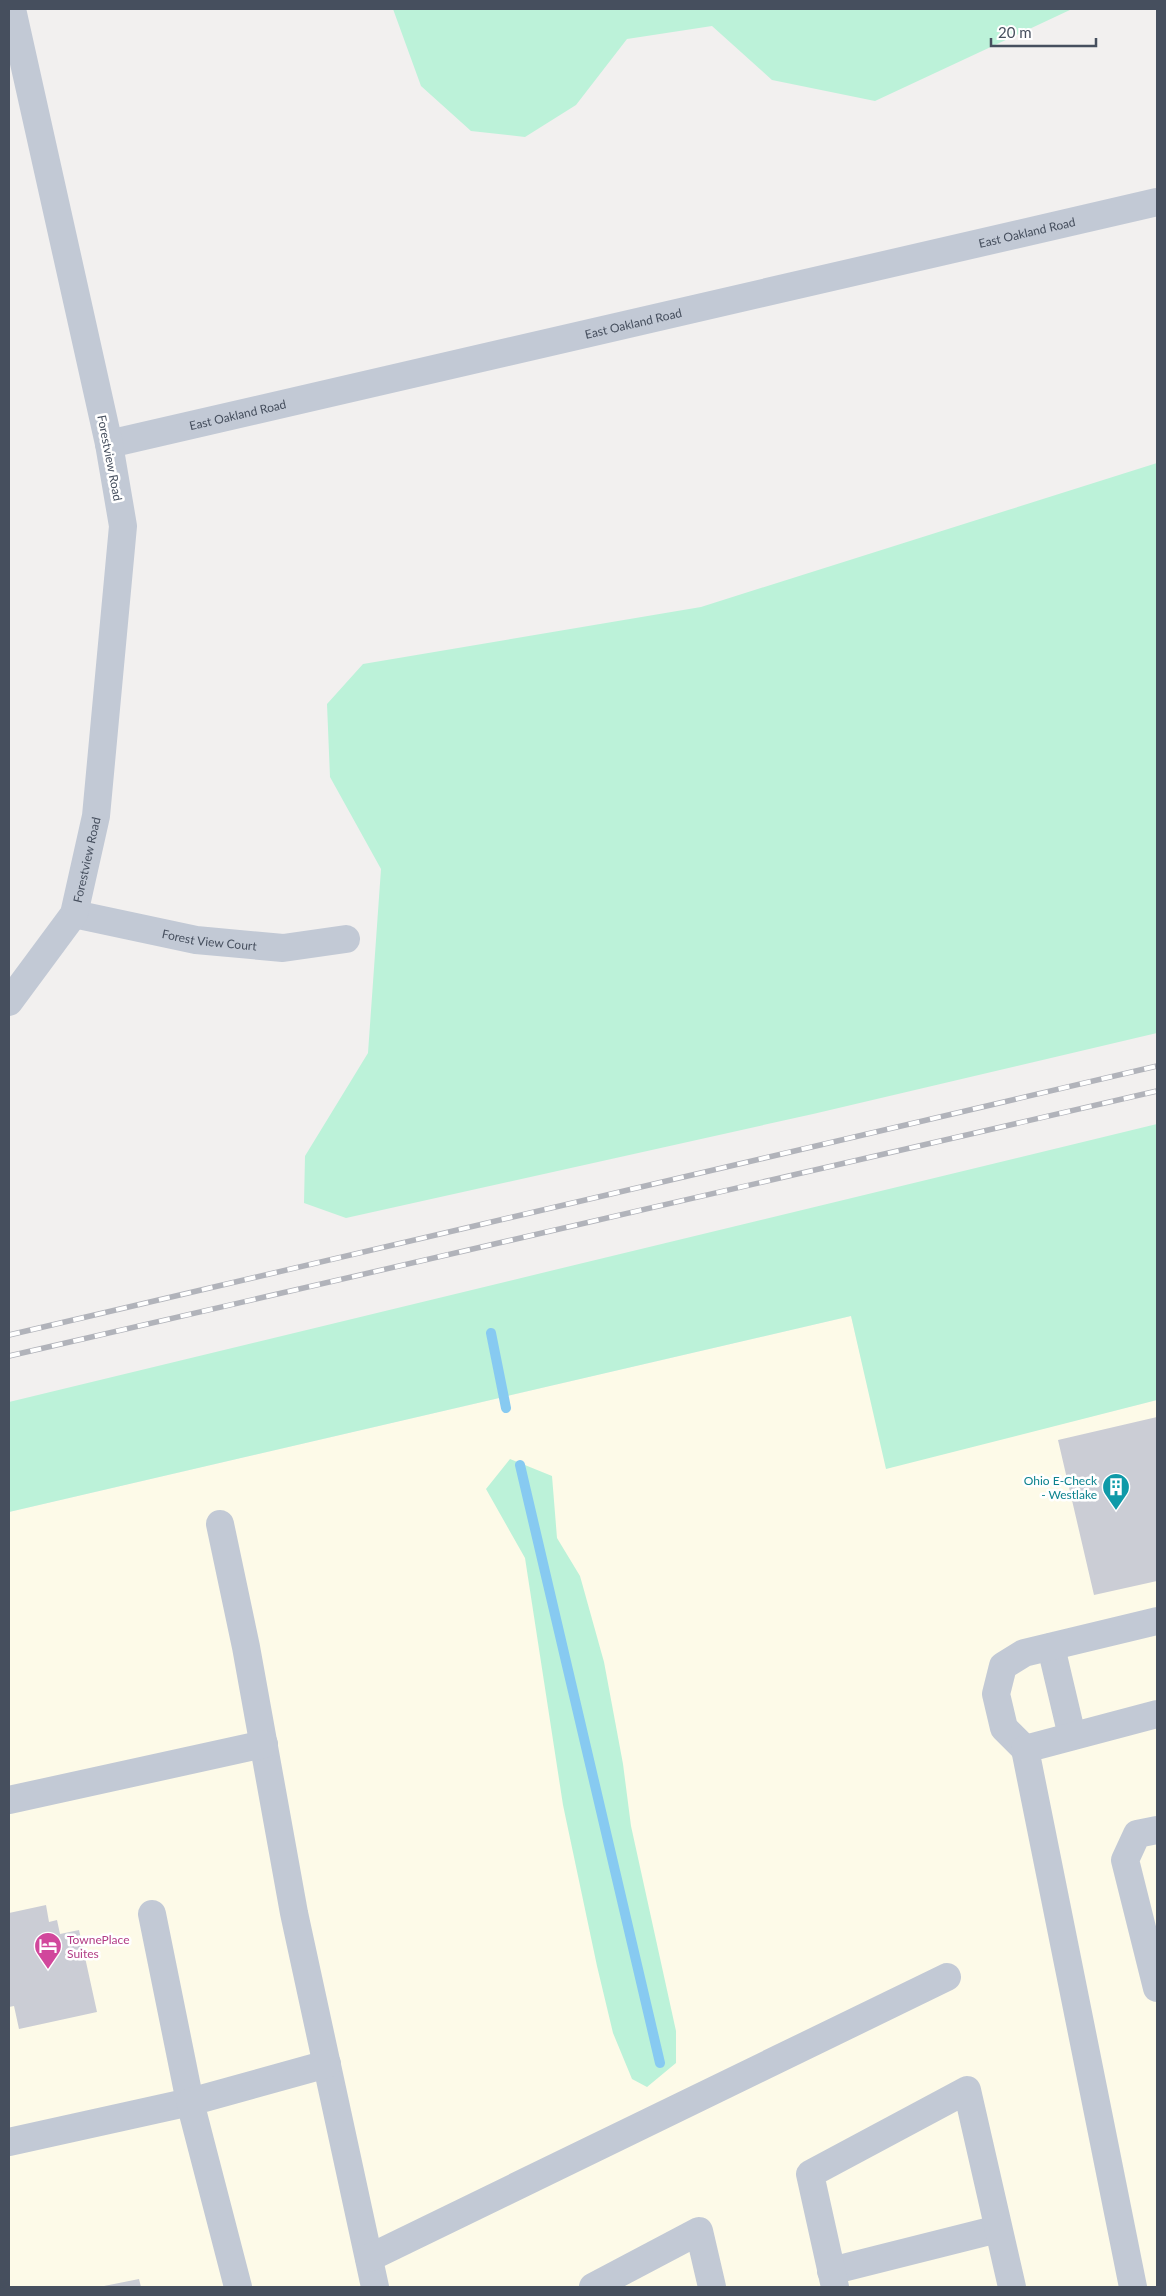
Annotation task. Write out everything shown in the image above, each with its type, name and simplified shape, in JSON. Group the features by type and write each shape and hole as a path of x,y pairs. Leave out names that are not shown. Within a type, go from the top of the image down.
{"street":[{"name":"Forestview Road","path":"12,9 109,444 123,526 96,816 74,914"},
{"name":"East Oakland Road","path":"109,444 1157,202"},
{"name":"Forest View Court","path":"74,914 196,940 283,948 346,939"},
{"path":"9,1002 74,914"},
{"path":"220,1524 264,1744 294,1913 375,2287"},
{"path":"1134,2287 1025,1749 1004,1728 996,1694 1004,1666 1024,1653 1157,1621"},
{"path":"1051,1647 1072,1736"},
{"path":"1025,1749 1157,1714"},
{"path":"9,1800 264,1744"},
{"path":"1157,1830 1137,1834 1125,1860 1157,1988"},
{"path":"152,1914 190,2102 238,2287"},
{"path":"369,2258 947,1978"},
{"path":"9,2142 190,2102 327,2064"},
{"path":"998,2229 833,2279 810,2174 967,2090 1012,2287"},
{"path":"593,2287 699,2230 712,2287"}],"shaded area":[{"path":"851,1316 887,1468 1157,1400 1157,2287 9,2287 9,1512"}],"green space":[{"path":"393,9 1072,9 875,101 772,80 712,26 627,39 576,105 525,137 471,131 421,86"},
{"path":"1157,463 1157,1033 813,1114 346,1218 304,1203 305,1156 368,1053 381,869 330,777 327,704 363,664 701,607"},
{"path":"1157,1124 1157,1400 886,1469 851,1316 9,1512 9,1402"},
{"path":"510,1459 552,1476 557,1538 580,1576 604,1662 623,1764 631,1826 676,2031 676,2063 647,2087 632,2079 613,2033 597,1966 563,1805 525,1558 486,1489"}],"building":[{"name":"Ohio E-Check - Westlake","path":"1157,1417 1157,1581 1094,1595 1058,1440"},
{"name":"TownePlace Suites","path":"46,1905 49,1922 57,1920 60,1934 79,1930 97,2012 19,2029 14,2006 9,2007 9,1913"},
{"path":"139,2279 141,2287 104,2287 104,2286"}],"waterway":[{"path":"491,1333 506,1408"},
{"path":"520,1465 660,2063"}],"railway":[{"path":"9,1335 1157,1066"},
{"path":"9,1356 1157,1091"}],"place":[{"name":"Ohio E-Check - Westlake","path":"1116,1511"},
{"name":"TownePlace Suites","path":"48,1970"}]}
